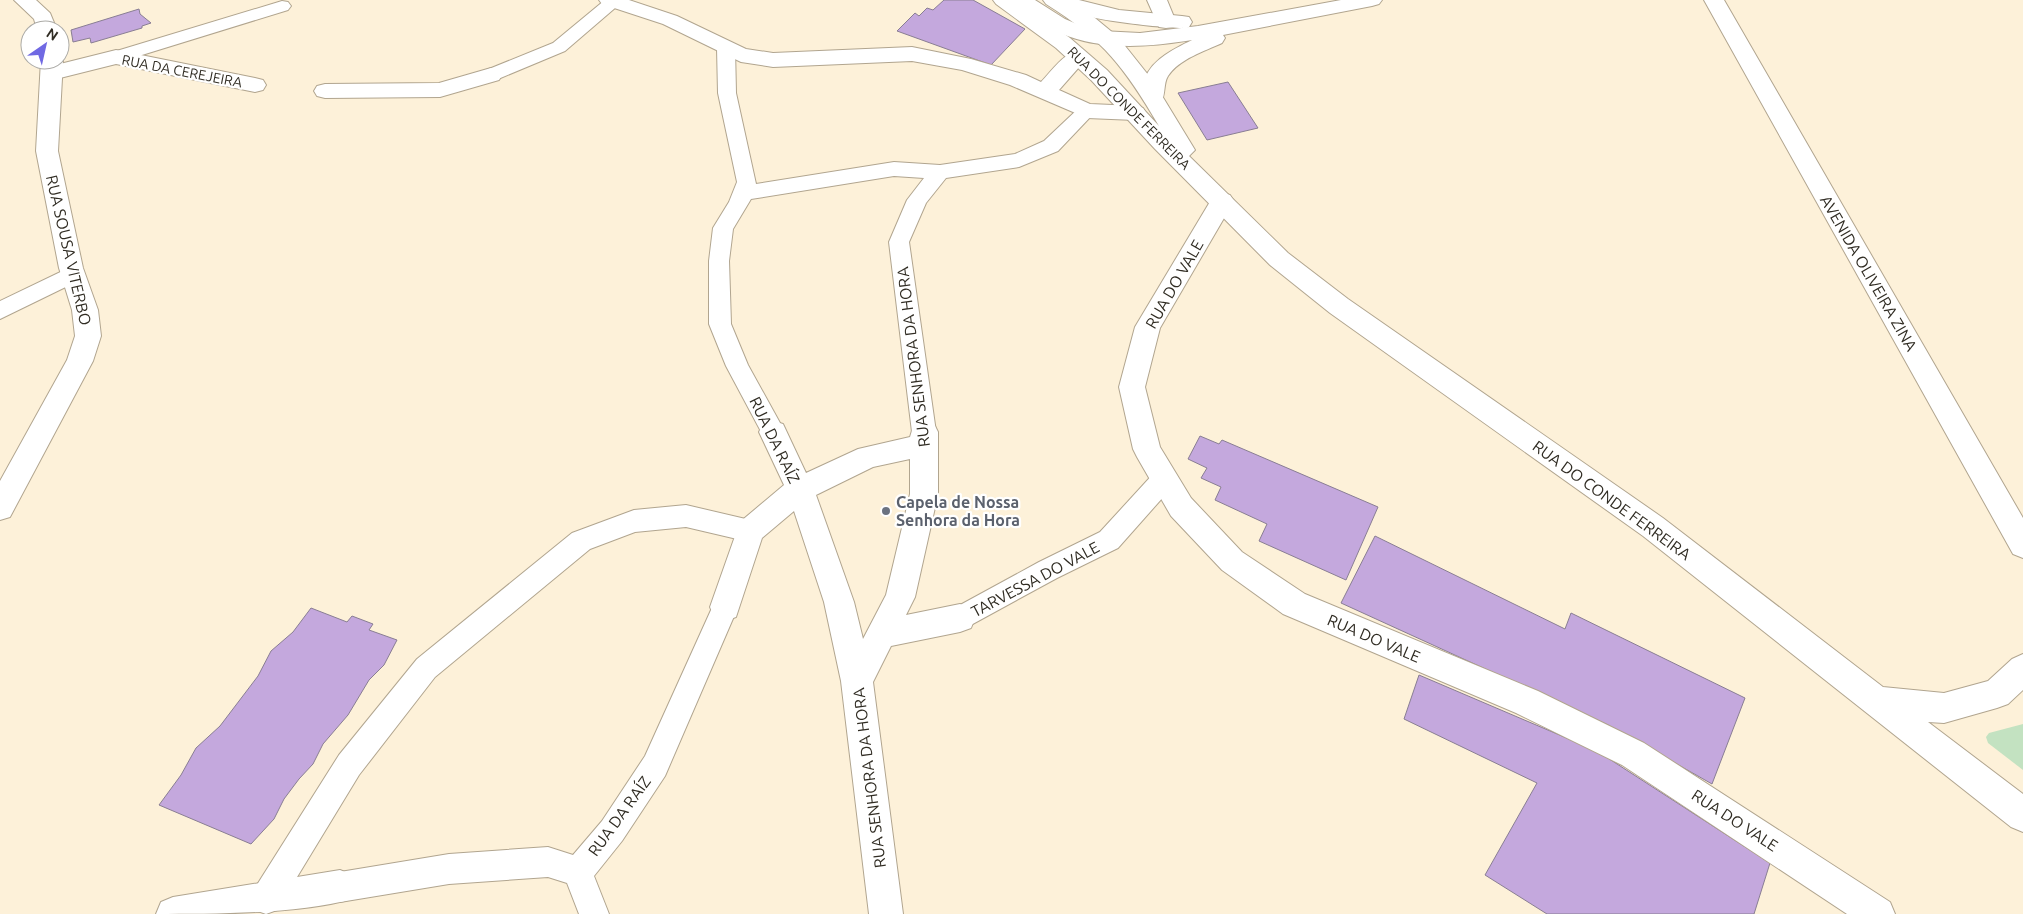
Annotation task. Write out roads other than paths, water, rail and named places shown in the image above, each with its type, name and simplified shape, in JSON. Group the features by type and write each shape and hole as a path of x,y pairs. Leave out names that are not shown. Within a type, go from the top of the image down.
{"street":[{"path":"24,0 44,20"},
{"name":"RUA DO CONDE FERREIRA","path":"1003,0 1063,43 1099,75 1163,144 1280,258 1339,306 1653,527 2023,815"},
{"name":"RUA DO CONDE FERREIRA","path":"1021,0 1044,15 1079,33 1106,38"},
{"name":"RUA DO CONDE FERREIRA","path":"1053,0 1083,18 1117,48 1153,97 1213,192"},
{"path":"1059,0 1082,9 1121,17 1166,22 1256,22"},
{"path":"1157,0 1166,22"},
{"path":"1106,38 1138,41 1182,36 1372,0"},
{"name":"AVENIDA OLIVEIRA ZINA","path":"1714,0 2023,545"},
{"path":"611,1 641,5 741,55 773,60 912,54 964,64 1018,80 1087,111 1135,113"},
{"path":"1153,97 1155,80 1166,65 1191,49 1256,22"},
{"name":"RUA DA CEREJEIRA","path":"70,63 116,57 254,85"},
{"path":"1044,92 1078,57"},
{"name":"RUA SOUSA VITERBO","path":"0,508 80,361 88,336 85,310 73,274 47,150 52,70"},
{"path":"325,91 440,90 491,74"},
{"name":"RUA DO VALE","path":"1213,192 1148,327 1132,387 1147,449 1181,507 1232,562 1294,604 1528,702 1633,754 1878,914"},
{"name":"RUA DA RAÍZ","path":"725,607 750,531 800,489 773,432"},
{"path":"857,681 839,602 800,489 868,457 924,438"},
{"name":"RUA SENHORA DA HORA","path":"886,914 857,681 900,597 924,494 924,438"},
{"name":"TARVESSA DO VALE","path":"880,634 960,618"},
{"path":"1875,701 1944,708 1997,693 2023,669"},
{"path":"173,914 340,887"}],"lane":[{"path":"491,74 559,46 611,1"},
{"path":"116,57 282,6"},
{"name":"RUA DA RAÍZ","path":"726,48 727,93 747,182 739,203 723,228 718,261 720,324 737,366 773,432"},
{"path":"743,193 894,169 940,172 1019,160 1051,146 1087,111"},
{"name":"RUA SENHORA DA HORA","path":"924,438 909,329 900,242 917,200 940,172"},
{"path":"0,311 73,274"},
{"name":"TARVESSA DO VALE","path":"960,618 1048,570 1109,540 1164,479"},
{"path":"266,899 348,765 426,668 581,541 634,521 686,516 750,531"},
{"name":"RUA DA RAÍZ","path":"578,872 612,831 655,766 725,607"},
{"path":"340,887 449,869 548,862 578,872 594,914"}],"place":[{"name":"Capela de Nossa Senhora da Hora","path":"886,511"}]}
